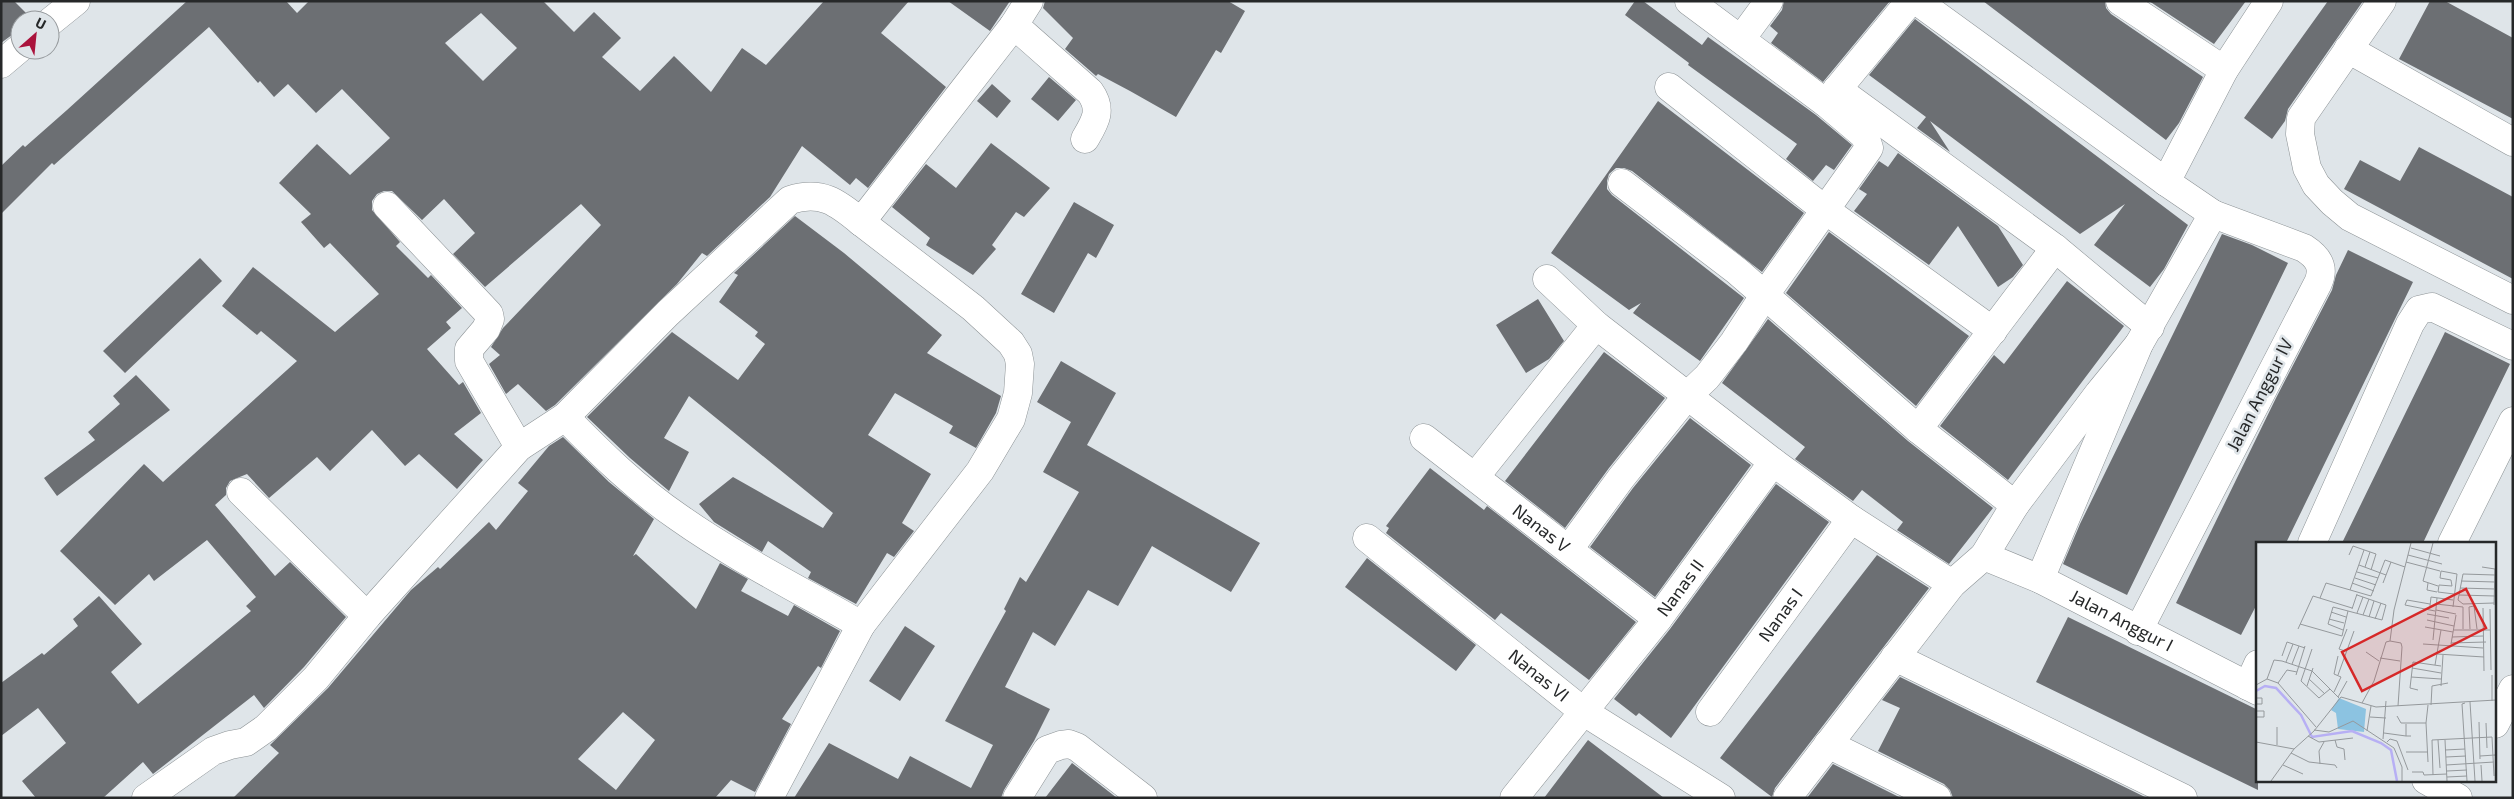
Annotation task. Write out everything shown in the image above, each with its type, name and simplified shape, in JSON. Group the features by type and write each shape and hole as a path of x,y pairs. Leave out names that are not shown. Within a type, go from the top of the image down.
{"street":[{"path":"861,222 1014,25 1029,1"},
{"path":"1689,1 1741,39 1832,96 2055,248 2145,336"},
{"path":"1741,39 1769,1"},
{"path":"1832,96 1910,1"},
{"name":"Jalan Anggur IV","path":"1917,1 2213,214 2304,248 2317,258 2321,276 2138,631"},
{"path":"2120,1 2224,70"},
{"path":"2166,182 2224,70 2269,1"},
{"path":"2382,1 2301,118 2300,134 2307,168 2316,185 2350,217 2511,295"},
{"path":"1014,25 1090,92 1096,100 1096,120 1085,139"},
{"path":"2348,49 2513,142"},
{"path":"1669,87 1824,209 1993,330"},
{"path":"1569,549 1621,478 1687,396 1703,381 1734,342 1870,145 1866,136 1832,96"},
{"path":"1622,183 1737,271 1918,429 2015,505"},
{"path":"146,798 213,751 230,744 246,742 266,728 316,678 367,616 519,447 565,417 668,313 790,200 806,195 833,201 973,308 1011,343 1018,354 1020,364 1018,393 1011,419 980,471 861,625 769,798"},
{"path":"387,206 489,314 490,318 486,329 469,349 469,360 519,447"},
{"path":"2040,579 2145,336 2213,214"},
{"path":"1918,429 2055,248"},
{"path":"1547,279 1596,325 1772,462 1851,519 1952,584"},
{"path":"2312,542 2410,324 2419,310 2432,307 2513,346"},
{"path":"1475,477 1596,325"},
{"path":"1787,798 1952,584 1984,556 2015,505 2099,393 2145,336"},
{"path":"565,417 605,457 678,517 724,548 861,625"},
{"path":"2453,542 2513,422"},
{"name":"Nanas V","path":"1424,438 1658,619"},
{"name":"Nanas II","path":"1514,798 1658,619 1772,462"},
{"path":"241,492 367,616"},
{"name":"Nanas I","path":"1710,712 1851,519"},
{"name":"Nanas VI","path":"1367,538 1584,712 1721,798"},
{"name":"Jalan Anggur I","path":"1984,556 2040,579 2138,631 2254,681"},
{"path":"1895,657 2183,798"},
{"path":"2496,722 2513,689"},
{"path":"1017,798 1047,750 1069,744 1077,747 1143,798"},
{"path":"1828,744 1937,798"},
{"path":"2430,782 2458,798 2466,782"}],"building":[{"path":"1,1 14,1 23,10 10,10 10,36 1,43"},
{"path":"187,1 286,1 297,13 309,1 543,1 574,32 594,12 621,38 602,57 640,91 674,56 711,92 742,48 766,65 824,1 909,1 881,33 946,87 868,188 856,178 850,185 802,146 770,197 707,256 702,253 677,284 555,405 546,411 518,384 506,394 489,364 500,355 491,347 503,328 601,225 581,204 485,287 453,254 475,233 444,199 422,220 392,191 384,191 377,194 372,201 372,210 400,242 396,246 428,278 431,275 462,308 446,322 451,328 427,349 459,385 463,382 481,413 454,434 483,460 457,489 419,454 405,466 372,430 330,471 317,457 269,498 247,474 230,481 226,488 226,495 215,505 275,576 290,562 346,617 304,667 264,708 254,695 153,774 143,762 103,798 36,798 22,781 66,743 38,708 1,736 1,683 42,653 44,655 78,626 73,619 99,596 142,644 111,672 138,704 251,611 246,606 256,597 207,540 154,581 149,574 115,605 60,551 144,464 163,482 297,361 261,331 257,335 222,306 253,267 335,332 379,294 330,243 324,248 301,222 311,214 279,183 317,144 350,175 390,138 342,89 316,113 288,84 274,97 260,81 258,83 209,27 54,165 52,163 1,214 1,166 23,145 25,147","holes":["481,13 517,48 483,81 445,43"]},
{"path":"948,1 1010,1 990,31"},
{"path":"1045,1 1228,1 1245,11 1221,53 1216,50 1176,117 1098,74 1096,76 1065,49 1073,38 1043,8"},
{"path":"1635,1 1643,1 1702,45 1708,37 1816,115 1852,145 1834,170 1826,165 1813,181 1786,159 1797,144 1688,65 1689,63 1625,15"},
{"path":"1784,1 1890,1 1823,82 1771,43 1778,33 1770,26 1782,10"},
{"path":"1983,1 2105,1 2106,8 2111,14 2203,77 2179,123 2166,140"},
{"path":"2149,1 2246,1 2214,44"},
{"path":"2328,1 2363,1 2288,109 2285,121 2272,139 2244,118"},
{"path":"2430,1 2445,1 2513,38 2513,119 2399,59"},
{"path":"1915,19 2188,225 2164,269 2150,287 2094,245 2125,204 2080,234 1930,121 1950,152 1917,128 1926,117 1869,75"},
{"path":"1049,77 1076,100 1058,121 1031,99"},
{"path":"992,84 1011,101 997,118 977,101"},
{"path":"1658,101 1804,213 1762,272 1632,171 1616,168 1609,174 1607,189 1612,195 1744,298 1700,361 1633,313 1641,303 1629,310 1551,253"},
{"path":"991,143 1050,188 1024,217 1016,212 992,245 996,249 973,275 926,245 930,238 892,207 926,164 956,188"},
{"path":"2419,147 2513,197 2513,279 2344,189 2360,160 2400,181"},
{"path":"1898,153 1998,226 2023,265 2013,277 1998,287 1958,226 1929,265 1854,211 1867,194 1859,189 1879,161 1888,167"},
{"path":"1074,202 1114,225 1096,258 1088,253 1054,313 1021,294"},
{"path":"795,216 844,253 942,335 927,353 1001,396 996,413 976,448 949,433 953,426 895,393 868,435 931,474 902,523 914,531 894,557 887,553 856,604 808,578 811,572 768,541 762,552 714,522 699,504 733,477 823,528 833,513 689,396 664,438 689,452 669,491 630,458 587,417 672,332 738,380 765,344 755,336 758,332 719,302 738,275 734,273"},
{"path":"1829,232 1969,336 1916,406 1786,293"},
{"path":"2222,234 2252,245 2288,263 2127,595 2063,564 2080,524"},
{"path":"2348,250 2413,282 2286,542 2256,542 2256,606 2241,635 2176,603 2276,398 2332,290 2336,275"},
{"path":"200,258 222,281 125,373 103,351"},
{"path":"2067,281 2124,326 2008,480 1940,426 1994,355 2004,364"},
{"path":"1538,299 1564,341 1549,359 1526,373 1496,325"},
{"path":"1768,319 1908,441 1993,508 1949,564 1897,530 1903,522 1862,490 1853,501 1795,459 1805,447 1722,383"},
{"path":"2445,332 2510,364 2423,542 2342,542"},
{"path":"1604,352 1665,398 1609,468 1565,528 1505,481"},
{"path":"1061,361 1116,393 1087,445 1260,543 1231,592 1152,546 1118,606 1088,590 1055,646 1033,632 1005,687 1050,709 1001,798 794,798 829,743 898,779 910,756 971,788 993,745 945,721 1006,611 1004,609 1020,577 1026,582 1079,492 1043,472 1071,422 1037,402"},
{"path":"136,375 170,410 57,496 44,478 95,440 88,432 120,404 113,396"},
{"path":"1690,418 1751,465 1655,597 1590,547 1633,488"},
{"path":"563,437 609,482 654,519 633,556 636,554 696,609 720,563 748,579 741,591 788,616 794,605 840,631 821,668 818,666 782,719 791,724 755,792 731,780 715,798 233,798 279,753 270,745 328,688 411,590 438,567 440,569 489,522 496,530 528,491 518,483 549,446","holes":["623,712 655,740 616,790 578,759"]},
{"path":"1430,468 1484,510 1487,506 1636,622 1589,680 1501,613 1495,620 1386,533 1389,528 1386,526"},
{"path":"1776,484 1829,522 1671,738 1639,713 1636,716 1614,699 1670,629"},
{"path":"1877,555 1929,588 1775,788 1772,797 1720,758"},
{"path":"1367,558 1476,645 1456,671 1345,587"},
{"path":"2068,617 2256,709 2256,782 2258,782 2258,790 2036,682"},
{"path":"905,626 935,646 900,701 869,681"},
{"path":"1900,677 2147,798 1953,798 1950,790 1944,784 1878,751 1900,708 1882,700"},
{"path":"1588,740 1605,753 1664,798 1544,798"},
{"path":"1072,763 1117,798 1045,798"},
{"path":"1833,764 1901,798 1807,798"}]}
